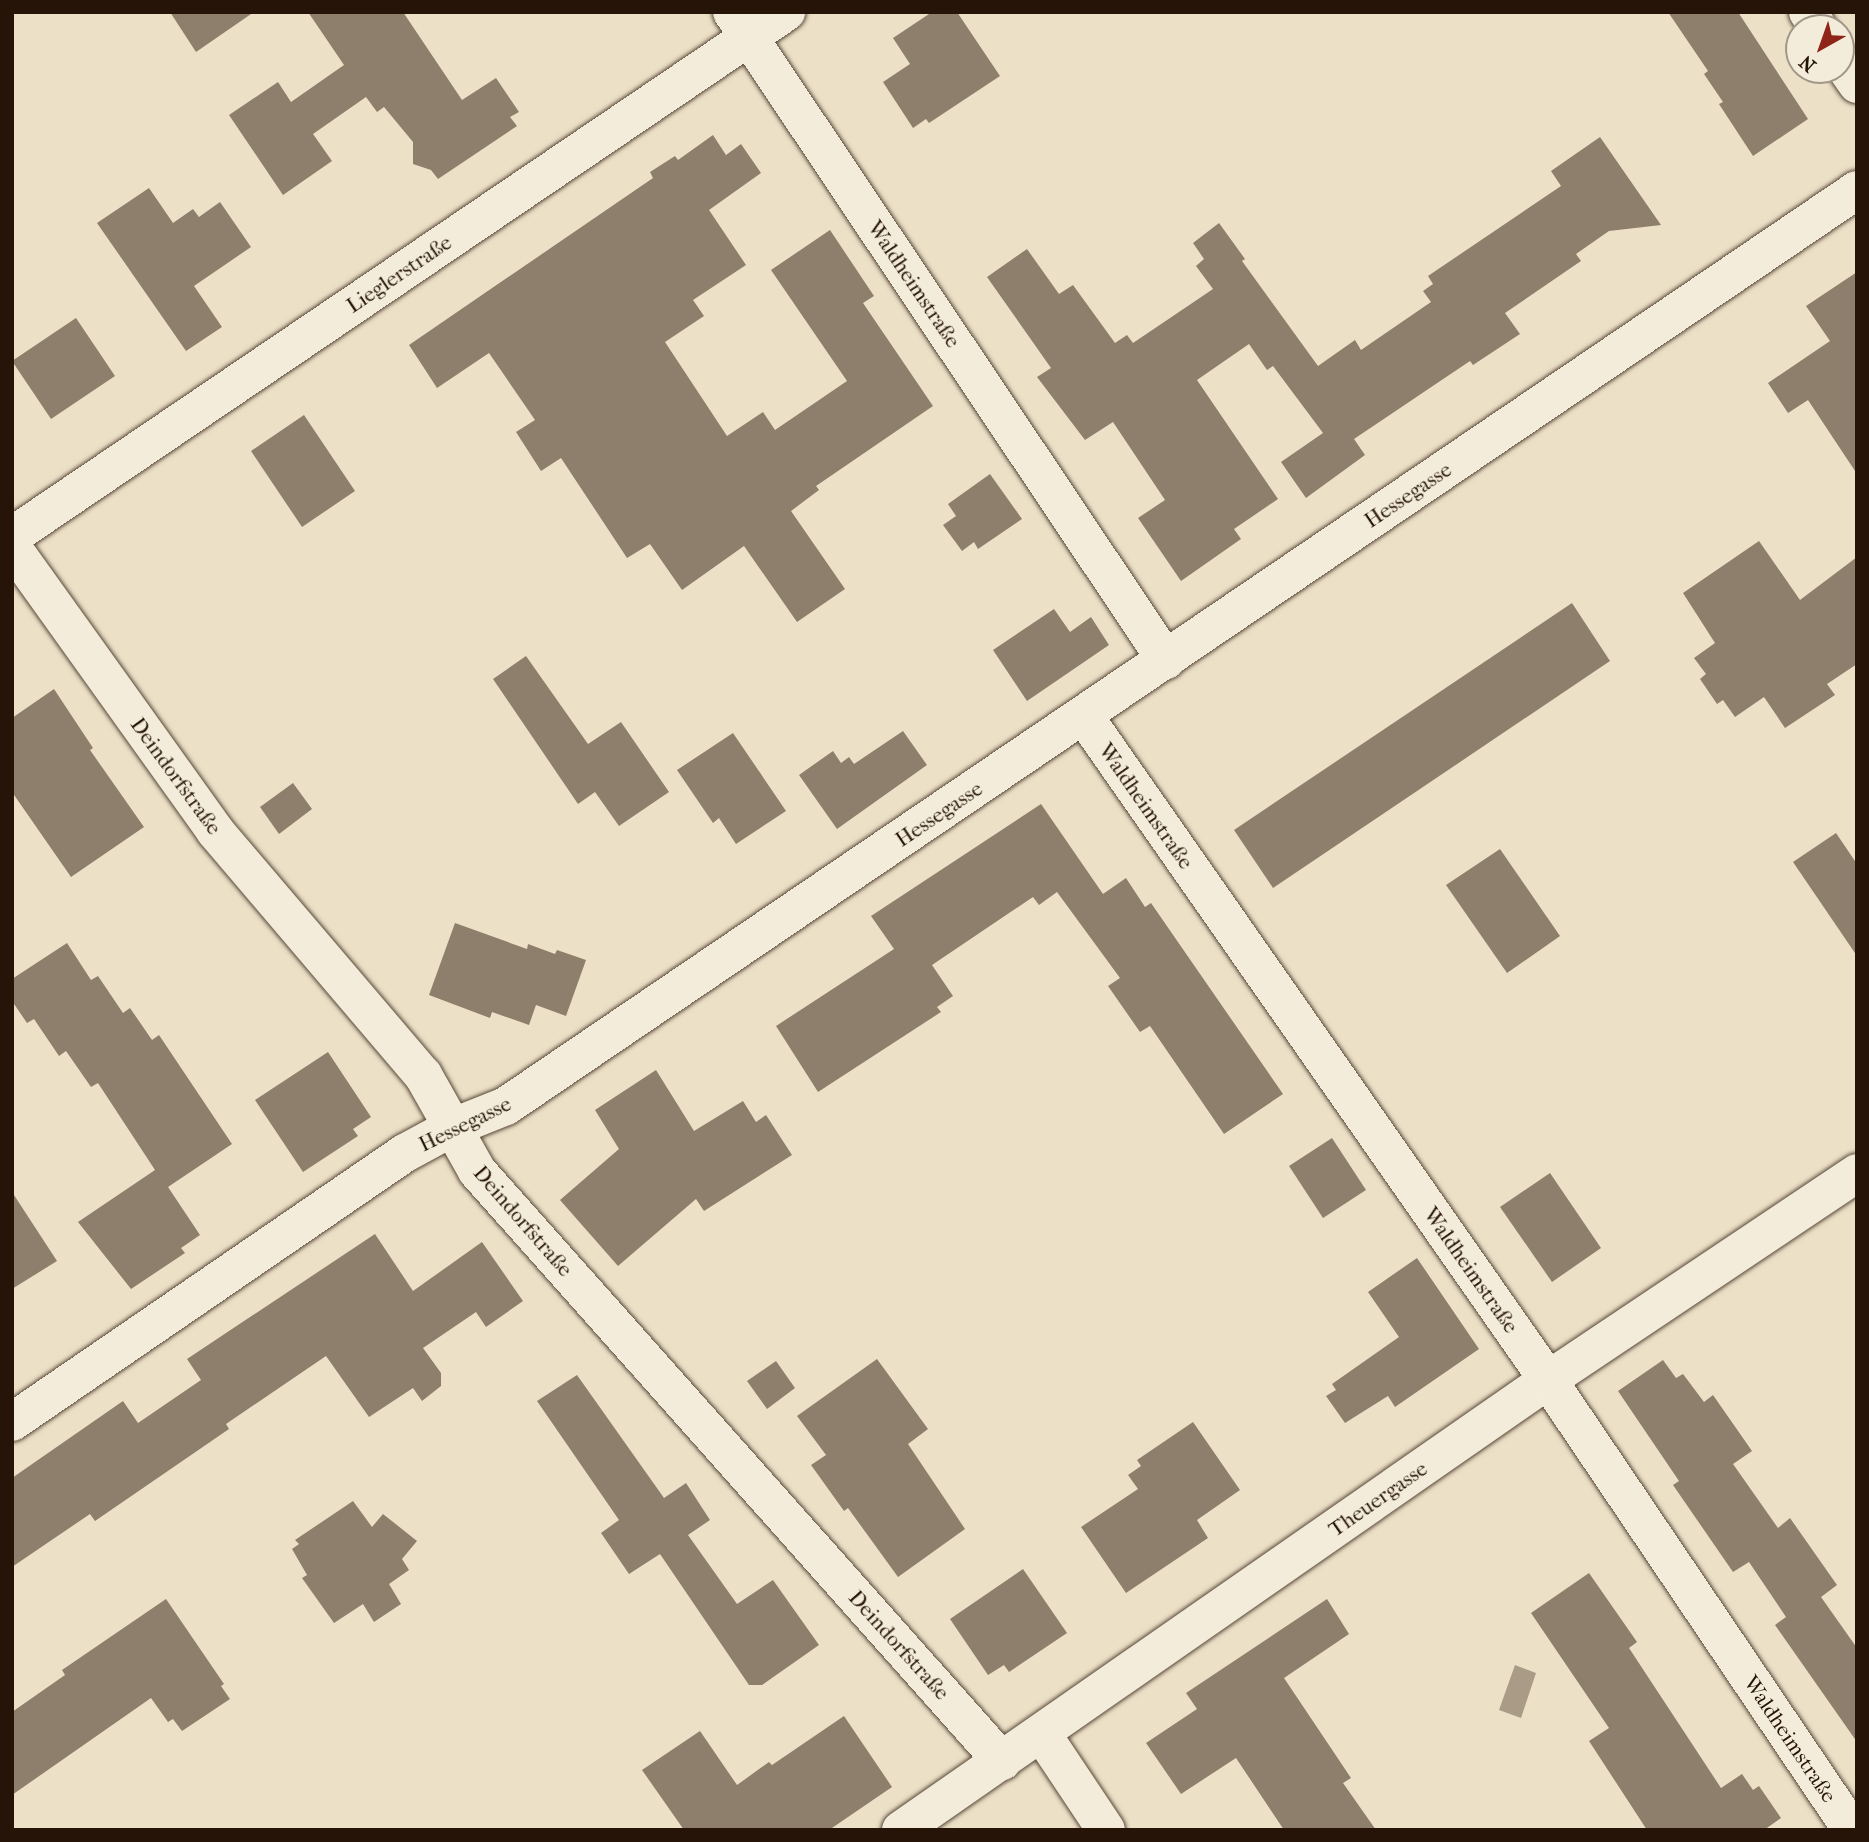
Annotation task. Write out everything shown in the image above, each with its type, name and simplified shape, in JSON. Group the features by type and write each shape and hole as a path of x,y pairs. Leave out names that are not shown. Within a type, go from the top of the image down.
{"street":[{"name":"Lieglerstraße","path":"12,536 740,25 786,12"},
{"name":"Waldheimstraße","path":"740,25 1166,660"},
{"name":"Hessegasse","path":"12,1422 405,1153 451,1128 506,1107 1857,190"},
{"name":"Deindorfstraße","path":"12,547 215,831 424,1075 477,1171 1002,1761"},
{"name":"Waldheimstraße","path":"1084,716 1548,1380 1852,1830"},
{"name":"Theuergasse","path":"901,1830 1548,1380 1857,1172"},
{"path":"1042,1734 1106,1830"}],"shaded area":[{"path":"1515,1665 1536,1673 1521,1718 1499,1710"}],"building":[{"path":"170,12 254,12 196,52"},
{"path":"308,12 403,12 462,100 496,78 519,112 510,117 517,126 438,179 431,170 413,164 413,142 384,107 377,112 366,97 313,134 332,161 283,195 229,115 278,82 291,102 344,65"},
{"path":"932,12 957,12 1000,76 929,123 926,119 913,128 883,82 910,64 893,38"},
{"path":"1668,12 1738,12 1808,119 1753,156 1719,104 1723,102 1704,74 1708,71"},
{"path":"713,135 726,155 741,144 761,173 709,210 746,265 693,300 704,316 665,342 727,436 763,412 775,430 847,381 771,270 830,230 874,296 863,303 933,406 816,486 819,490 791,511 845,589 797,622 744,546 682,590 650,544 627,558 561,458 541,471 516,432 535,420 489,353 437,388 409,345 653,178 650,172 675,156 678,160"},
{"path":"1600,137 1661,225 1609,231 1576,254 1581,261 1505,313 1520,334 1473,365 1470,361 1354,439 1365,455 1306,498 1281,462 1323,433 1273,366 1267,370 1249,344 1197,380 1278,499 1234,529 1241,539 1181,581 1138,518 1165,500 1113,422 1085,440 1037,377 1051,368 987,277 1027,249 1059,294 1073,285 1115,343 1127,335 1133,343 1213,289 1196,266 1204,259 1193,243 1219,223 1245,259 1242,261 1318,366 1355,340 1361,350 1431,302 1423,291 1433,284 1428,276 1561,186 1551,171"},
{"path":"149,188 173,223 193,209 199,217 220,202 251,247 194,286 222,327 186,351 97,223"},
{"path":"1857,272 1857,474 1808,400 1788,413 1768,383 1830,341 1806,306"},
{"path":"76,318 115,376 51,419 12,361"},
{"path":"304,415 355,491 302,527 251,451"},
{"path":"990,474 1022,519 978,549 974,542 962,551 943,525 956,516 948,504"},
{"path":"1759,541 1800,600 1857,557 1857,664 1827,684 1835,695 1785,728 1764,697 1735,717 1723,700 1717,704 1700,679 1706,674 1694,658 1715,643 1683,593"},
{"path":"1572,603 1610,661 1273,888 1234,830"},
{"path":"1054,609 1070,632 1091,617 1109,645 1027,701 993,650"},
{"path":"526,656 588,744 621,722 669,792 619,826 595,792 578,804 493,679"},
{"path":"54,689 93,748 90,750 144,827 71,877 12,792 12,718"},
{"path":"903,731 927,765 837,829 799,775 833,751 841,763 849,757 854,764"},
{"path":"733,733 786,811 736,844 719,818 713,823 677,770"},
{"path":"293,783 312,809 279,834 260,807"},
{"path":"1041,804 1103,894 1126,878 1145,907 1151,903 1283,1094 1224,1134 1150,1026 1140,1032 1108,986 1120,978 1057,892 1039,905 1033,897 932,965 953,996 937,1007 941,1012 818,1092 776,1026 894,949 871,916"},
{"path":"1836,833 1857,864 1857,956 1793,862"},
{"path":"1500,849 1560,936 1507,973 1446,885"},
{"path":"455,923 527,949 528,944 555,954 557,950 586,960 566,1016 536,1005 529,1025 492,1012 490,1018 429,995"},
{"path":"67,943 91,980 98,976 123,1013 130,1008 152,1040 159,1035 232,1144 168,1187 200,1235 181,1248 185,1253 131,1289 78,1222 155,1170 98,1083 91,1087 66,1051 59,1056 34,1019 27,1023 12,1001 12,979"},
{"path":"328,1052 371,1117 353,1129 358,1136 303,1172 255,1100"},
{"path":"656,1070 694,1131 743,1101 756,1122 766,1115 792,1155 704,1211 696,1199 618,1266 560,1200 619,1149 595,1110"},
{"path":"1332,1138 1366,1190 1323,1218 1289,1166"},
{"path":"1550,1173 1601,1248 1552,1282 1500,1207"},
{"path":"12,1192 57,1261 12,1289"},
{"path":"375,1234 413,1291 482,1242 523,1301 486,1327 476,1312 423,1348 441,1373 441,1386 422,1401 413,1388 369,1417 326,1356 226,1424 229,1429 95,1521 90,1514 12,1567 12,1478 123,1401 138,1423 201,1380 187,1359"},
{"path":"1417,1258 1479,1349 1395,1407 1388,1396 1345,1423 1326,1396 1336,1390 1332,1384 1399,1337 1368,1292"},
{"path":"877,1359 928,1429 908,1444 965,1529 898,1577 848,1508 844,1511 811,1465 826,1455 797,1416"},
{"path":"1663,1360 1676,1378 1683,1374 1704,1402 1713,1395 1752,1451 1733,1464 1778,1528 1790,1518 1837,1585 1821,1597 1857,1648 1857,1742 1775,1625 1786,1617 1749,1562 1733,1572 1673,1485 1679,1481 1618,1391"},
{"path":"776,1361 795,1388 767,1409 747,1381"},
{"path":"577,1375 664,1498 686,1483 710,1520 688,1535 737,1604 773,1580 819,1645 762,1685 749,1685 660,1554 629,1574 601,1533 619,1520 537,1401"},
{"path":"1193,1422 1240,1490 1197,1520 1208,1538 1126,1593 1081,1527 1138,1489 1128,1475 1141,1466 1137,1460"},
{"path":"353,1501 372,1527 383,1514 417,1541 402,1559 409,1570 389,1584 401,1604 374,1622 363,1604 334,1623 302,1578 307,1575 292,1549 299,1544 295,1540"},
{"path":"1023,1569 1067,1633 1009,1672 1004,1665 988,1675 950,1619"},
{"path":"1589,1573 1637,1642 1629,1648 1721,1788 1742,1774 1753,1790 1759,1786 1781,1818 1764,1830 1647,1830 1589,1741 1609,1728 1531,1613"},
{"path":"166,1599 224,1684 221,1686 230,1699 182,1731 173,1719 168,1722 151,1698 12,1795 12,1712 65,1675 62,1670"},
{"path":"1327,1599 1349,1634 1284,1678 1351,1778 1343,1783 1376,1830 1284,1830 1236,1758 1181,1794 1146,1743 1197,1709 1186,1693"},
{"path":"844,1716 892,1787 829,1830 684,1830 642,1770 700,1731 737,1785 769,1762 772,1765"}]}
